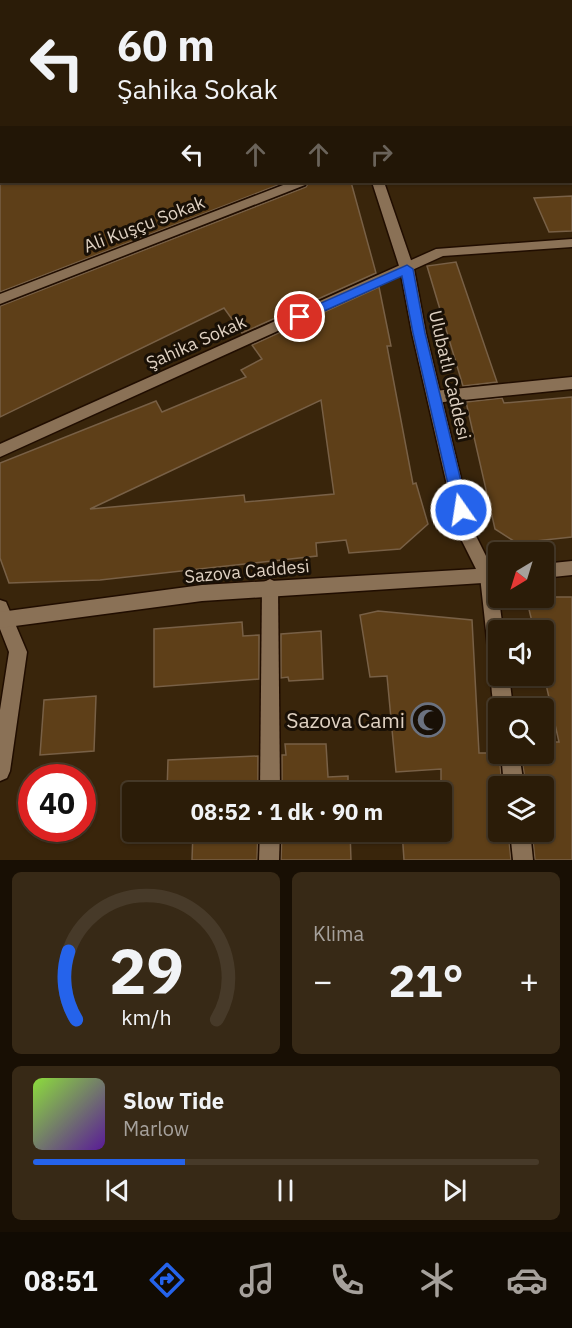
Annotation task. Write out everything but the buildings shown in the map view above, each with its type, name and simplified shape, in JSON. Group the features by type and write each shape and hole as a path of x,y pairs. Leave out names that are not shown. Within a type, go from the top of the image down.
{"street":[{"name":"Ali Kuşçu Sokak","path":"0,299 298,183"},
{"name":"Ulubatlı Caddesi","path":"378,183 407,269 466,533 488,568"},
{"name":"Şahika Sokak","path":"0,451 441,252 572,243"},
{"path":"434,397 572,382"},
{"path":"554,570 572,568"},
{"name":"Sazova Caddesi","path":"2,616 202,593 488,576"},
{"path":"270,588 270,782"},
{"path":"0,771 18,652 2,616"},
{"path":"269,860 270,842"},
{"path":"521,842 523,860"}],"place":[{"name":"Sazova Cami","path":"428,720"}],"route":[{"path":"300,317 407,269 419,333 461,510"}]}
